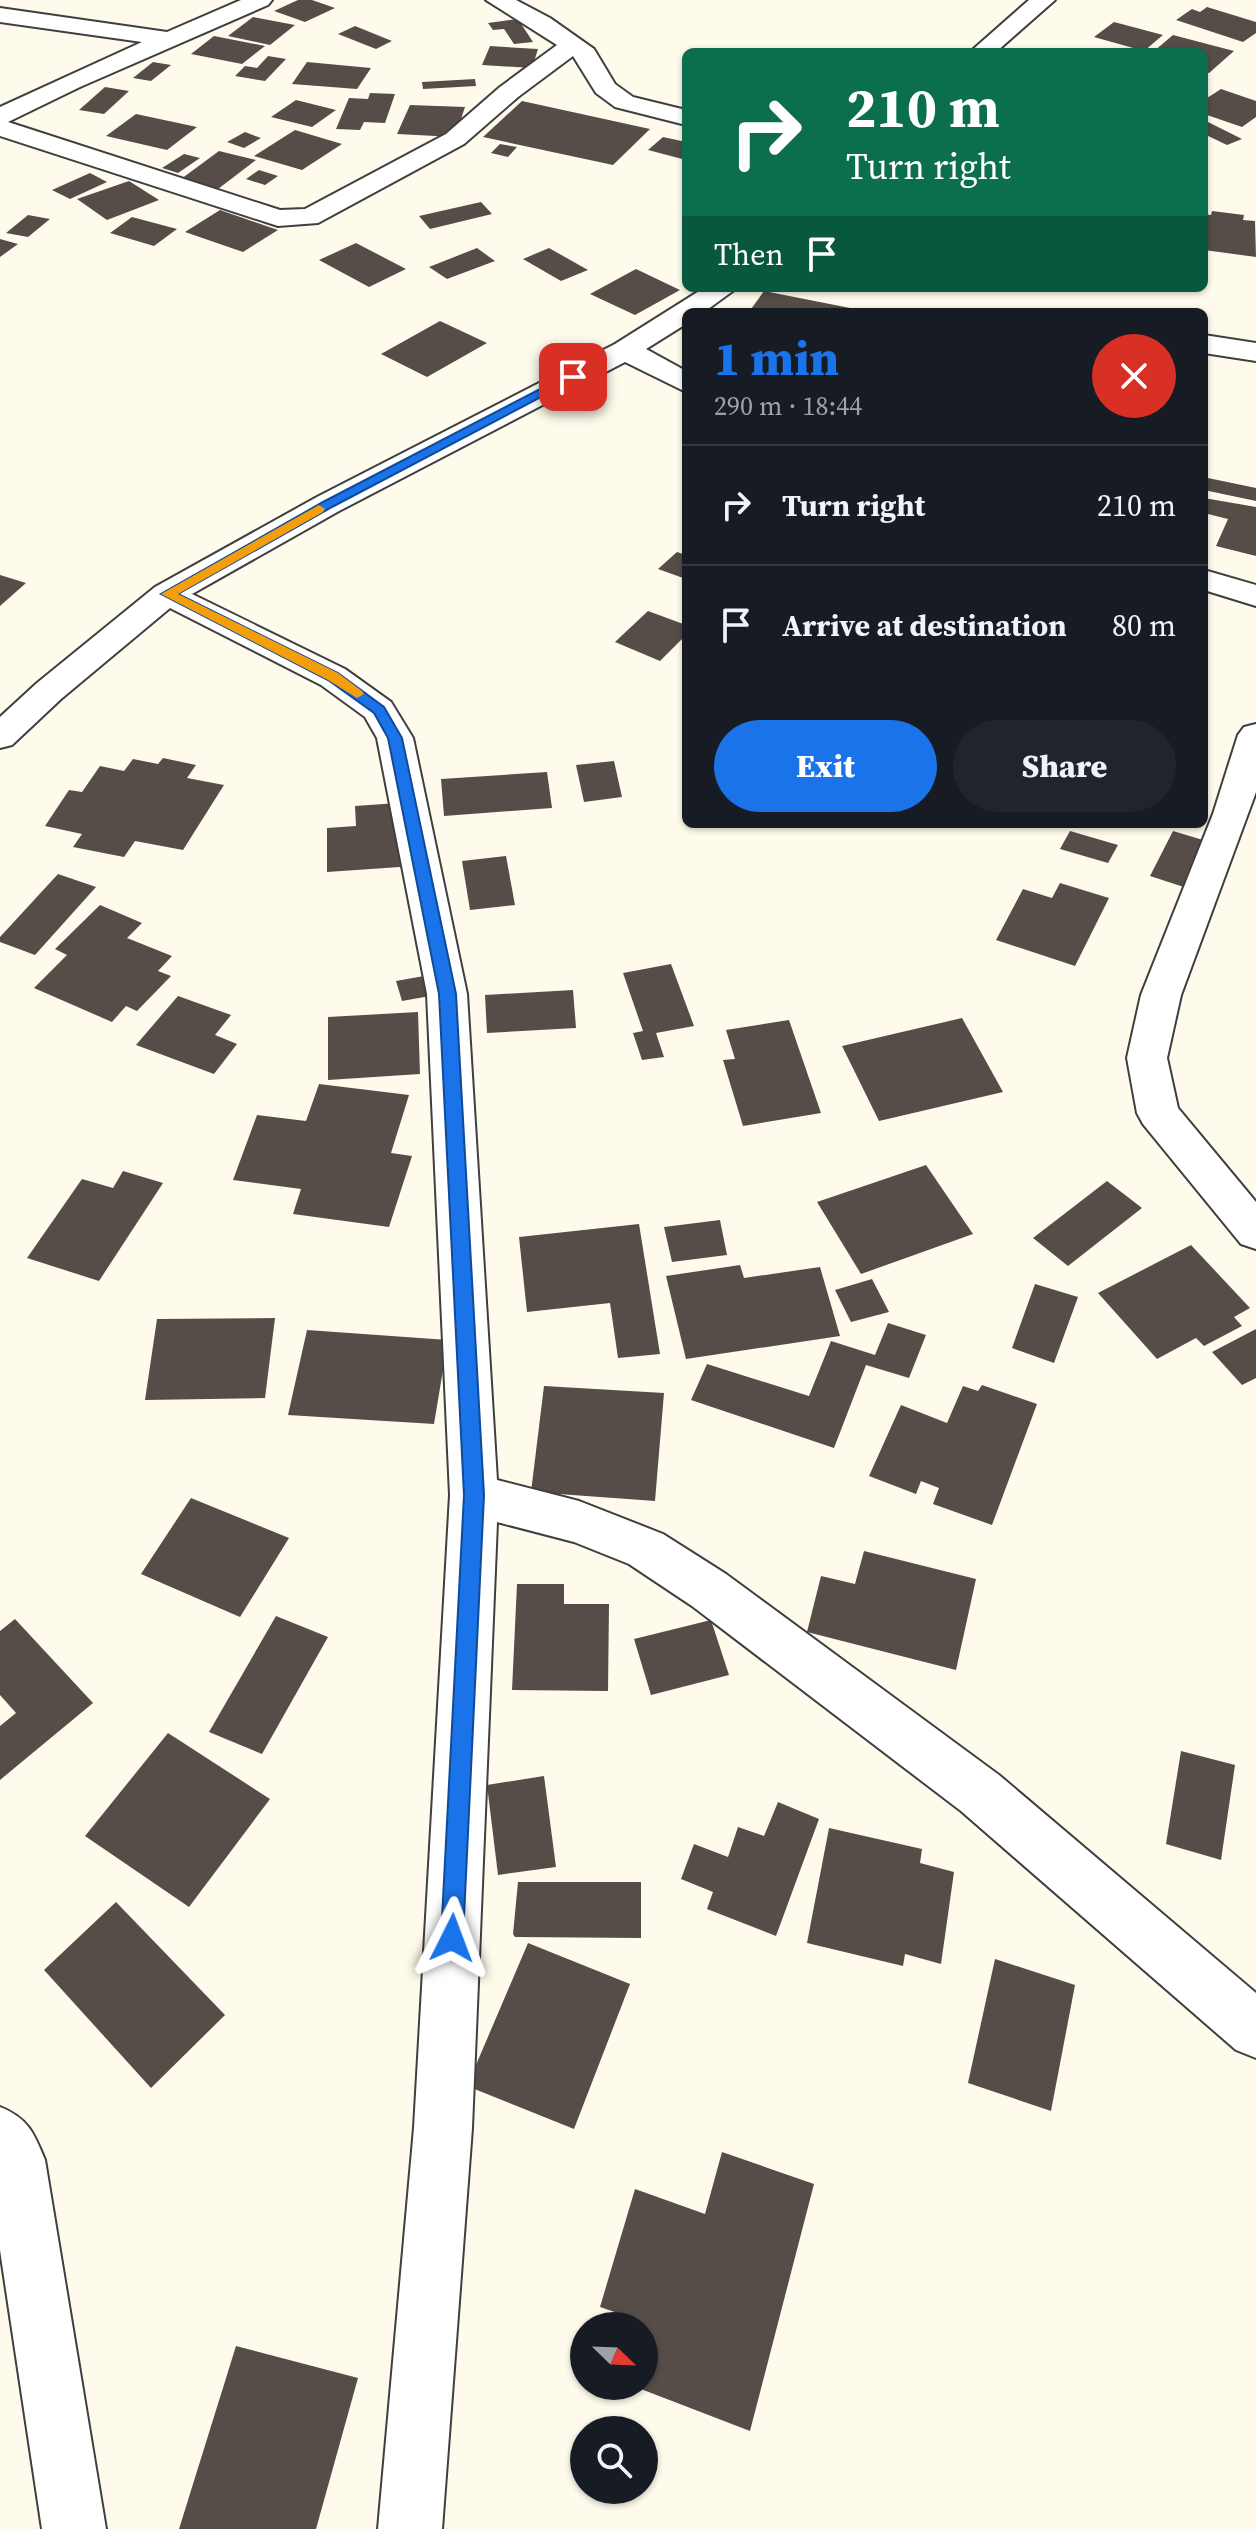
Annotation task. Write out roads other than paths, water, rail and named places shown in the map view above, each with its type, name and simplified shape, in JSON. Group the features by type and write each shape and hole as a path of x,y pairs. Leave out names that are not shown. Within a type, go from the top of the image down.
{"street":[{"path":"0,117 260,0"},
{"path":"498,0 542,23 586,54 605,88 624,102 682,117"},
{"path":"987,48 1043,0"},
{"path":"0,15 168,39"},
{"path":"0,128 278,218 309,217 455,139 509,92 573,44"},
{"path":"691,308 717,292"},
{"path":"0,737 49,691 167,594 328,504 625,350 682,314"},
{"path":"1208,344 1256,352"},
{"path":"625,350 682,381"},
{"path":"1208,581 1256,596"},
{"path":"167,594 333,677 379,710 395,738 447,994 474,1495 443,2128 410,2529"},
{"path":"1256,735 1231,814 1161,995 1147,1058 1158,1113 1256,1232"},
{"path":"474,1495 579,1522 646,1549 709,1590 980,1793 1256,2030"},
{"path":"0,2136 16,2160 74,2529"}]}
